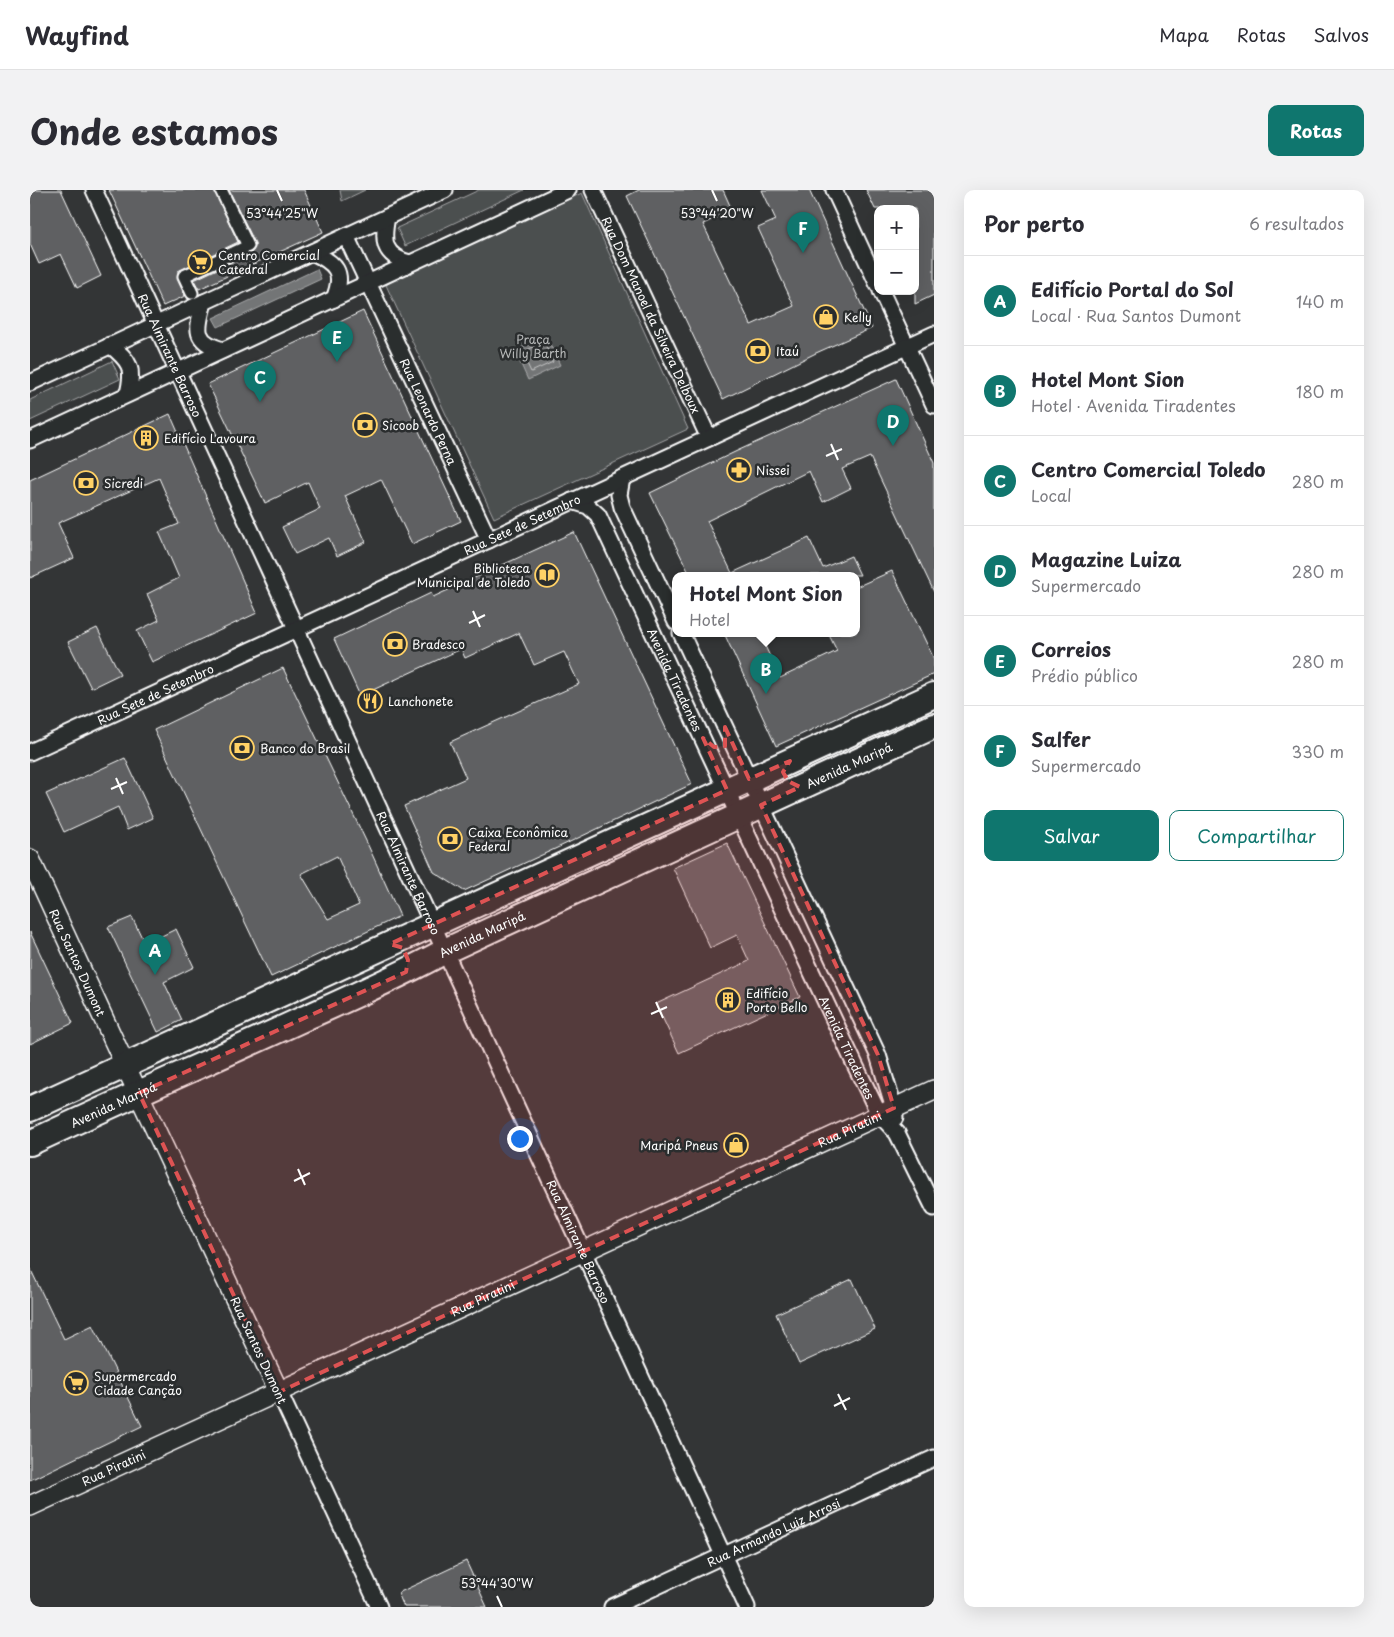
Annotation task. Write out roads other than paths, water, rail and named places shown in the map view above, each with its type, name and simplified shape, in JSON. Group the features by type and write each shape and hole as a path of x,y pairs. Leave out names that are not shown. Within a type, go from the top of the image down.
{"main road":[{"path":"30,1109 934,695"},
{"name":"Avenida Maripá","path":"30,1144 96,1112 406,972 445,951 934,726"},
{"path":"790,761 783,772 788,781 800,787"},
{"path":"687,808 698,813 703,823 699,834"},
{"path":"473,906 464,920 469,931 481,935"},
{"path":"390,944 403,948 408,960 406,972"},
{"path":"170,1044 164,1058 166,1068 176,1077"},
{"path":"85,1083 98,1089 103,1100 96,1112"}],"street":[{"name":"Rua Almirante Barroso","path":"94,190 747,1607"},
{"path":"192,293 184,276 248,246 221,190"},
{"path":"30,383 445,190"},
{"path":"30,440 334,299 550,195 568,190"},
{"name":"Rua Dom Manoel da Silveira Delboux","path":"593,190 709,438"},
{"path":"834,190 874,276"},
{"path":"387,217 384,235 386,247 395,257 410,263"},
{"name":"Rua Leonardo Perna","path":"346,236 489,540"},
{"path":"312,252 332,262 337,268 339,281 334,299"},
{"path":"883,295 934,405"},
{"path":"204,302 198,325 200,337 214,347 223,350"},
{"name":"Rua Sete de Setembro","path":"30,752 934,334"},
{"path":"110,346 122,355 130,368 131,378 128,394"},
{"name":"Avenida Tiradentes","path":"622,478 619,495 627,517 672,613"},
{"name":"Avenida Tiradentes","path":"572,501 588,506 598,515 856,1067 887,1111 934,1208"},
{"path":"604,529 611,519 620,516 627,517"},
{"name":"Avenida Tiradentes","path":"683,637 878,1055 887,1111"},
{"path":"702,738 709,745 721,747 726,742 725,727"},
{"path":"759,858 761,851 770,844 782,848"},
{"name":"Rua Santos Dumont","path":"30,859 379,1607"},
{"path":"856,1067 870,1068 875,1064 878,1055"},
{"name":"Rua Piratini","path":"30,1506 934,1090"},
{"name":"Rua Armando Luiz Arrosi","path":"612,1607 934,1458"}],"water":[{"path":"317,269 321,279 218,327 213,318"},
{"path":"546,336 560,365 528,380 515,351"}],"place":[{"name":"Salfer","path":"803,253"},
{"name":"Centro Comercial Catedral","path":"200,262"},
{"name":"Kelly","path":"826,317"},
{"name":"Itaú","path":"758,351"},
{"name":"Correios","path":"337,362"},
{"name":"Centro Comercial Toledo","path":"260,402"},
{"name":"Sicoob","path":"365,425"},
{"name":"Edifício Lavoura","path":"146,438"},
{"name":"Magazine Luiza","path":"893,446"},
{"name":"Nissei","path":"739,470"},
{"name":"Sicredi","path":"86,483"},
{"name":"Biblioteca Municipal de Toledo","path":"547,575"},
{"name":"Bradesco","path":"395,644"},
{"name":"Hotel Mont Sion","path":"766,694"},
{"name":"Lanchonete","path":"370,701"},
{"name":"Banco do Brasil","path":"242,748"},
{"name":"Caixa Econômica Federal","path":"450,839"},
{"name":"Edifício Portal do Sol","path":"155,975"},
{"name":"Edifício Porto Bello","path":"728,1000"},
{"name":"Maripá Pneus","path":"736,1145"},
{"name":"Supermercado Cidade Canção","path":"76,1383"}],"park label":[{"name":"Praça Willy Barth","path":"533,346"}]}
